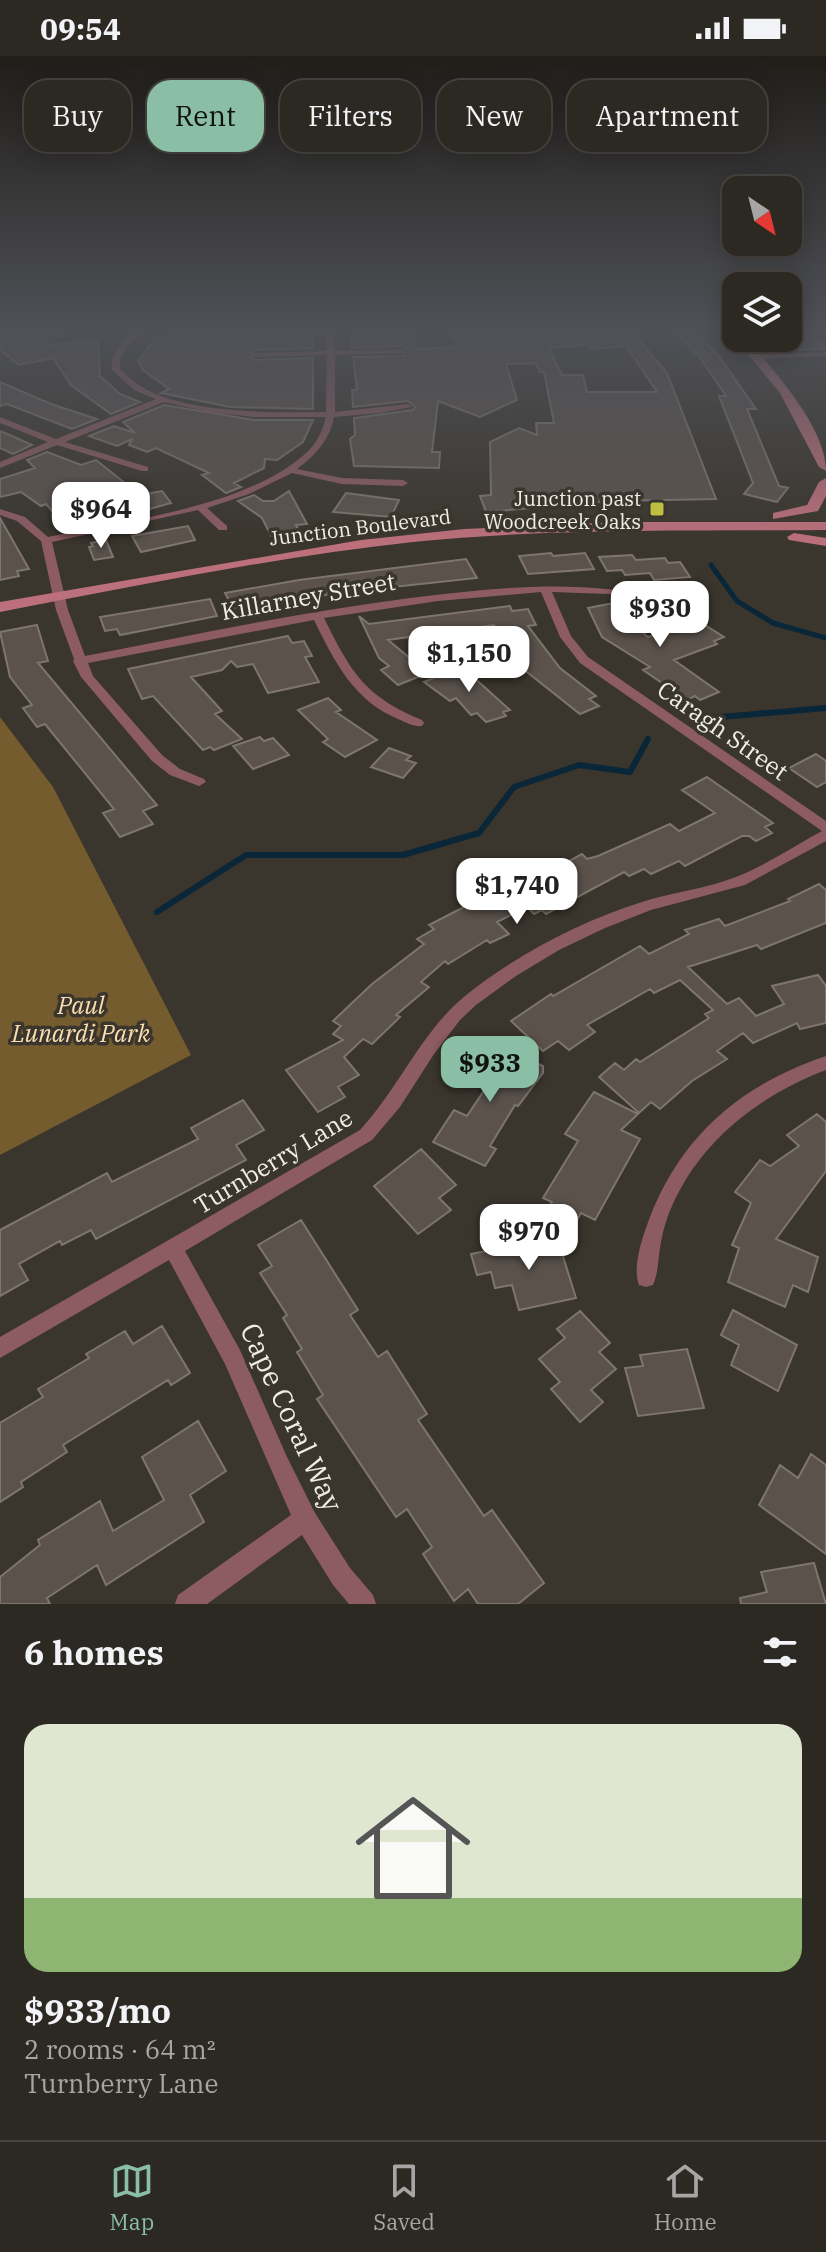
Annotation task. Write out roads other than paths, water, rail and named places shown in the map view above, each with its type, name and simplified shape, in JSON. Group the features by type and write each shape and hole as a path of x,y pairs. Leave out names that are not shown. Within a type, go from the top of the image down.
{"main road":[{"path":"789,399 826,467"},
{"path":"719,526 813,508 826,482"},
{"path":"719,526 826,542"},
{"name":"Junction Boulevard","path":"0,607 233,564 414,538 586,527 826,526"}],"street":[{"path":"0,465 163,399"},
{"path":"165,399 230,412 330,414 408,407"},
{"path":"46,540 201,507 251,490 291,470 324,437 330,399"},
{"path":"0,420 58,443 145,469"},
{"path":"291,470 342,481 403,483"},
{"path":"201,507 223,528"},
{"path":"0,512 21,519 46,540 79,661 91,683 157,758 175,772 199,782"},
{"name":"Killarney Street","path":"79,661 317,615 456,596 605,588 667,602"},
{"name":"Caragh Street","path":"545,589 566,637 584,660 826,828"},
{"path":"317,615 355,686 389,712 418,723"},
{"name":"Turnberry Lane","path":"0,1348 366,1135 388,1115 422,1056 449,1020 490,986 608,921 648,906 740,881 826,835"},
{"path":"646,1278 653,1227 683,1166 702,1142 752,1099 789,1077 826,1063"},
{"name":"Cape Coral Way","path":"173,1249 223,1338 277,1466 304,1520 364,1604"},
{"path":"187,1604 304,1520"}],"waterway":[{"path":"711,565 737,601 773,623 826,638"},
{"path":"698,719 826,708"},
{"path":"157,912 246,855 403,855 479,833 514,787 579,765 630,772 648,739"}],"place":[{"name":"Junction past Woodcreek Oaks","path":"657,509"}],"park label":[{"name":"Paul Lunardi Park","path":"81,1019"}]}
